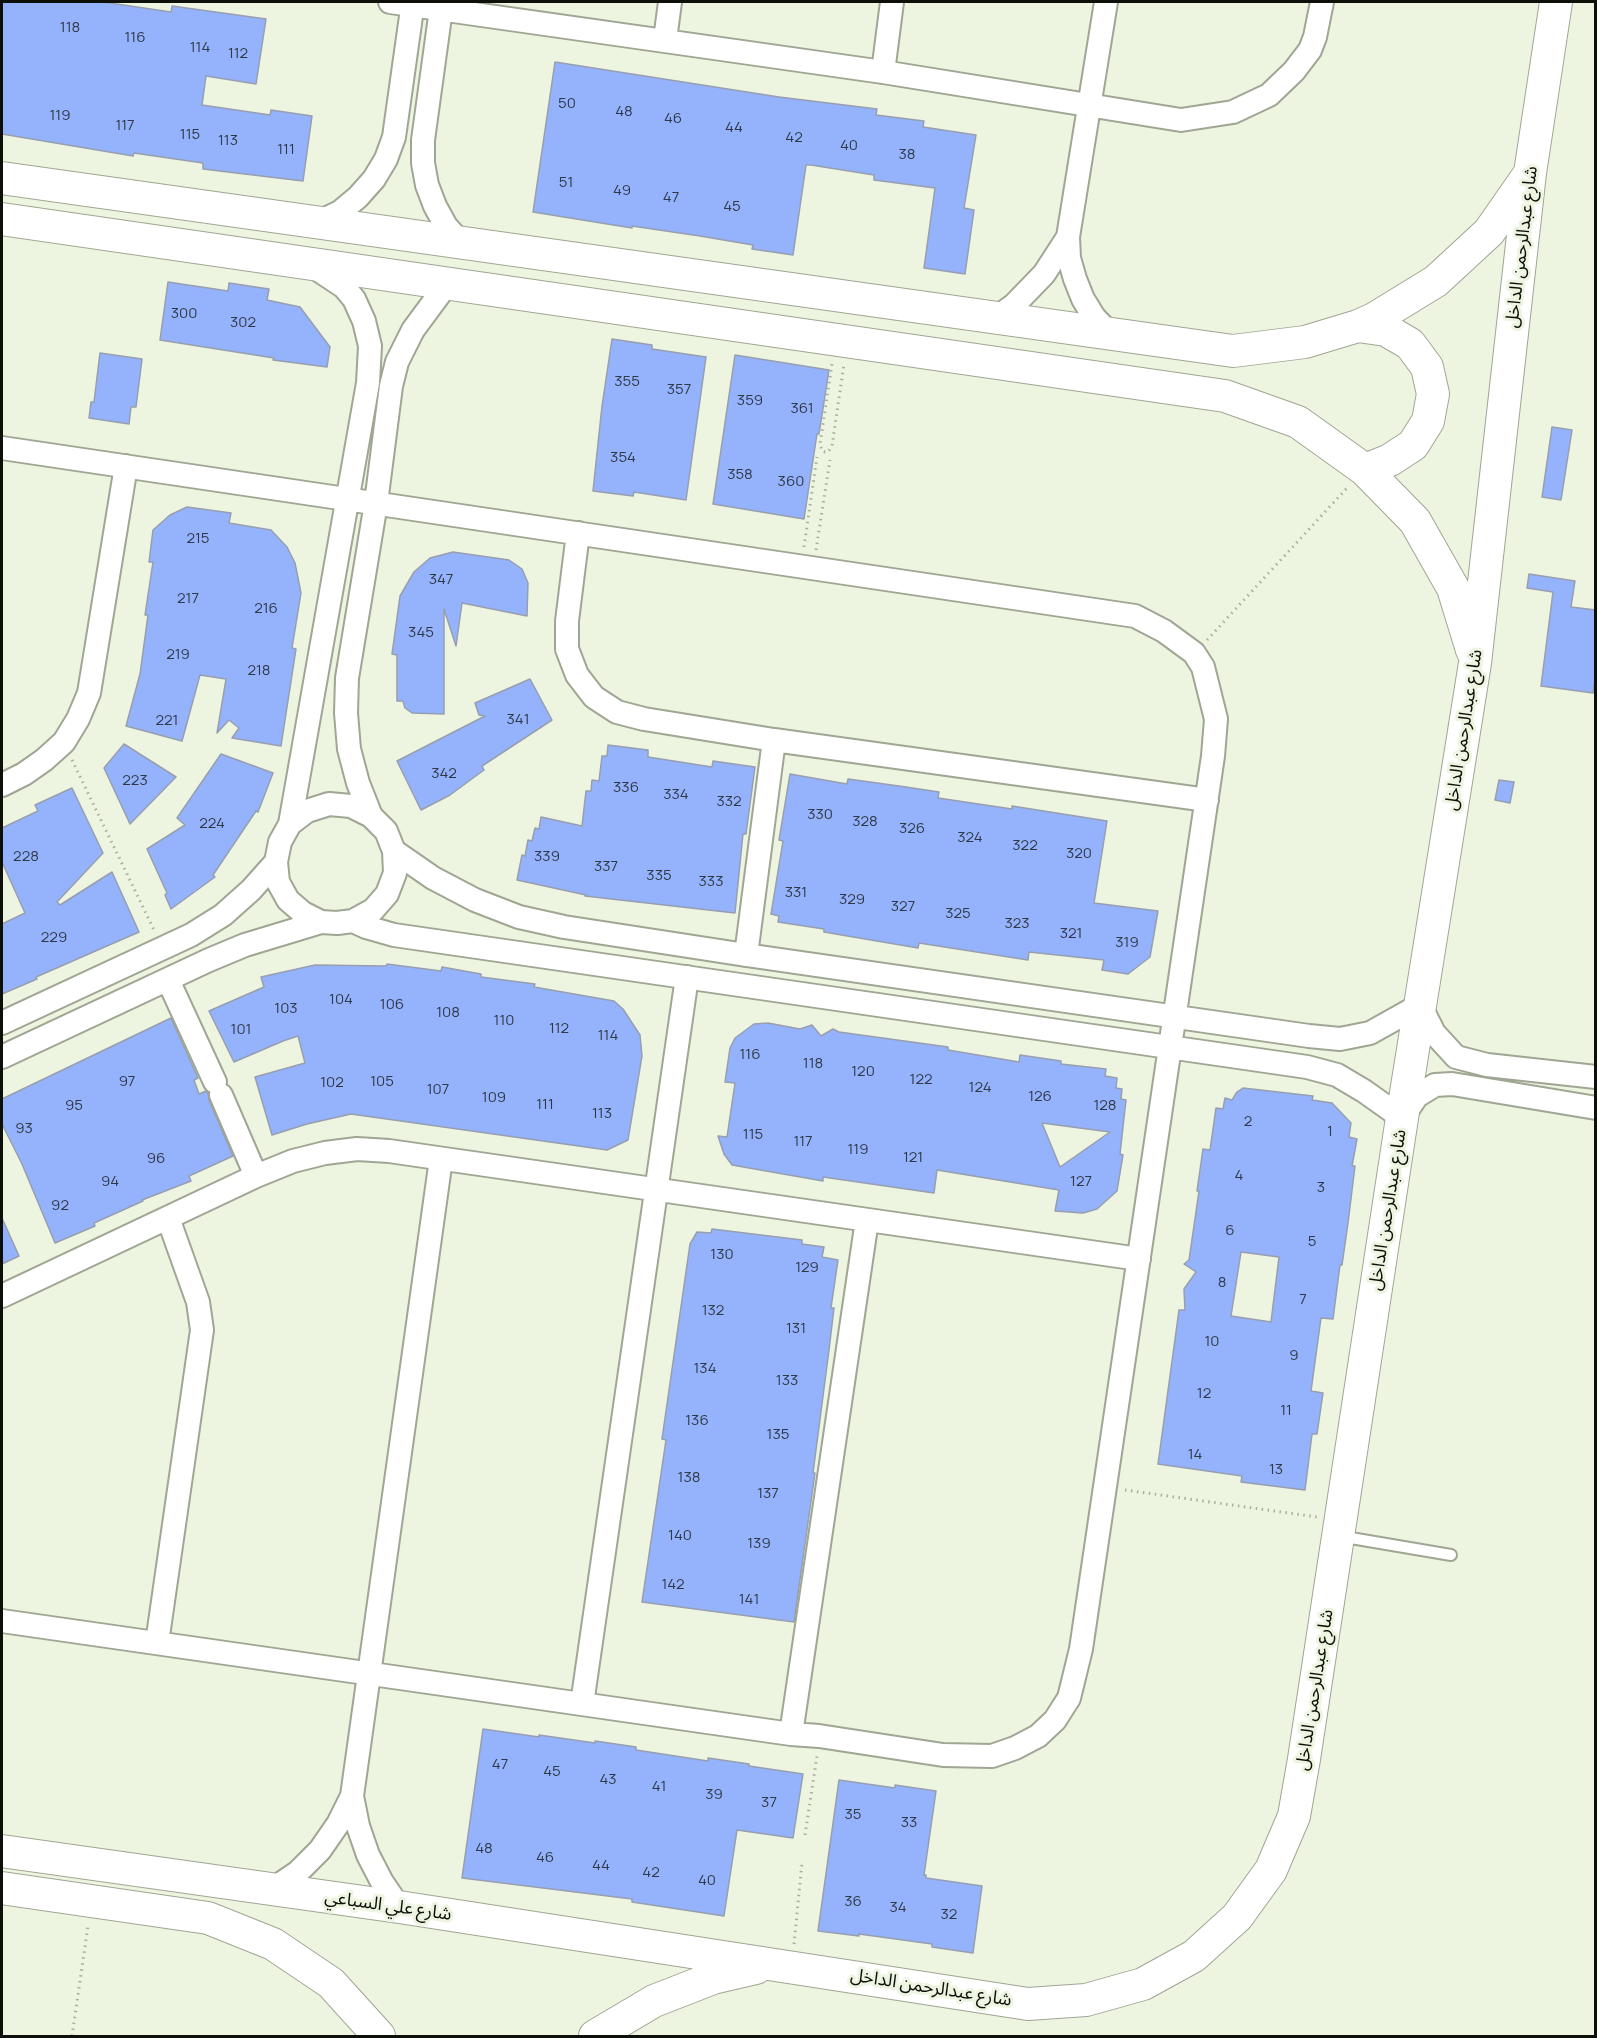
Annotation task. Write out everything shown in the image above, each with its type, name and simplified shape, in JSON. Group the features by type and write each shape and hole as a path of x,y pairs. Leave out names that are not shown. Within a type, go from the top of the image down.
{"street":[{"path":"390,2 441,5 1181,120 1223,115 1242,109 1269,95 1285,81 1310,50 1322,2"},
{"path":"664,40 670,2"},
{"path":"883,72 892,2"},
{"path":"1106,2 1068,237 1075,279 1083,299 1094,317 1108,333"},
{"name":"شارع عبدالرحمن الداخل","path":"783,1965 1028,2004 1086,2000 1143,1984 1194,1956 1237,1917 1271,1870 1294,1816 1328,1526 1402,1118 1475,663 1530,173 1556,2"},
{"path":"319,222 340,212 358,197 374,179 386,159 394,137 413,3"},
{"path":"441,5 423,140 423,163 427,185 435,206 446,226 461,243"},
{"path":"2,178 1233,351 1305,342 1358,326 1436,281 1489,232 1530,173"},
{"path":"145,240 150,200"},
{"path":"4,222 308,263 1225,396 1298,422 1365,470 1415,521 1453,588 1475,663"},
{"path":"996,318 1014,305 1044,274 1068,237"},
{"path":"308,263 344,287 354,299 364,321 370,346 368,383 290,824 279,842 276,862 278,882 288,900 303,914 321,922"},
{"path":"371,816 358,783 349,749 346,713 347,678 376,503 391,386 397,362 413,330 447,284"},
{"path":"1358,326 1386,330 1410,344 1426,367 1433,394 1428,422 1413,445 1390,460 1365,470"},
{"path":"2,448 1135,616 1164,631 1194,653 1203,667 1216,719 1207,800 1082,1649 1069,1698 1055,1720 1038,1736 993,1756 943,1755 2,1621"},
{"path":"2,785 38,765 64,742 78,719 89,693 126,466"},
{"path":"578,533 567,621 567,649 577,675 594,697 617,712 644,719 774,740 1207,800"},
{"path":"746,955 774,740"},
{"path":"2,1057 245,945 321,922 353,921 373,910 387,894 395,873 394,851 386,831 371,816 351,806 329,804 308,811 290,824"},
{"path":"394,851 443,884 474,900 519,917 564,927 1340,1039 1370,1034 1420,1005 1434,1033 1456,1057 1487,1065 1596,1077"},
{"path":"2,1023 191,935 223,915 251,890 276,862"},
{"path":"353,921 394,934 1307,1067 1337,1075 1402,1118 1417,1096 1435,1085 1452,1084 1596,1108"},
{"path":"582,1704 687,977"},
{"path":"168,980 256,1176"},
{"path":"2,1296 256,1176 304,1158 357,1149 389,1151 1139,1259"},
{"path":"273,1889 298,1872 320,1850 338,1824 352,1796 441,1159"},
{"path":"157,1643 202,1330 198,1302 168,1218"},
{"path":"791,1734 867,1220"},
{"path":"352,1796 358,1826 368,1855 382,1882 399,1907"},
{"name":"شارع علي السباعي","path":"2,1851 399,1907 783,1965"},
{"path":"153,1910 158,1874"},
{"path":"2,1888 208,1918 273,1944 331,1983 379,2037"},
{"path":"595,2037 654,2001 713,1978 783,1965"}],"lane":[{"path":"1328,1526 1451,1555"}],"path":[{"path":"841,341 832,446 828,452 825,452 822,451 820,444 841,341"},
{"path":"807,567 817,457"},
{"path":"807,567 830,460"},
{"path":"1194,653 1365,470"},
{"path":"64,742 163,948"},
{"path":"1105,1488 1328,1526"},
{"path":"805,1835 819,1736"},
{"path":"783,1965 802,1863"},
{"path":"72,2037 92,1902"}],"building":[{"path":"2,2 103,2 171,12 172,6 266,19 256,84 206,76 202,105 270,115 271,110 312,116 303,181 203,169 203,163 134,153 133,156 2,134"},
{"path":"555,62 779,97 877,109 876,115 924,121 923,127 976,135 964,208 974,210 965,274 924,268 935,188 874,180 874,175 811,165 806,165 793,255 752,249 753,245 700,236 533,212"},
{"path":"168,282 228,291 229,283 269,289 267,300 300,307 330,347 327,367 160,340"},
{"path":"612,339 652,345 652,349 706,357 686,500 634,492 633,496 593,491"},
{"path":"100,353 142,359 136,407 131,407 129,424 89,418 91,402 94,402"},
{"path":"735,355 829,370 804,519 713,504"},
{"path":"1552,427 1572,430 1561,500 1542,497"},
{"path":"187,507 231,513 229,523 271,530 287,547 295,563 301,593 292,648 296,649 281,746 232,738 239,728 229,720 217,733 226,679 200,675 182,741 126,726 140,674 148,615 145,615 153,562 149,562 153,530 170,515"},
{"path":"453,552 509,560 522,569 528,583 527,616 462,603 456,646 444,609 444,714 412,713 405,708 403,701 397,701 397,655 392,654 400,596 414,572 430,558"},
{"path":"1529,574 1575,581 1571,607 1596,610 1596,673 1593,693 1541,686 1553,592 1527,588"},
{"path":"530,679 552,720 482,766 484,770 450,795 421,810 397,761 485,716 479,715 475,703"},
{"path":"124,744 176,777 130,824 104,768"},
{"path":"608,745 648,750 648,757 712,767 713,761 755,767 746,834 743,834 735,913 585,896 517,880 522,855 525,856 528,840 532,841 535,828 539,829 541,817 582,826 586,791 591,791 592,780 599,781 602,756 607,756"},
{"path":"221,754 273,773 258,812 256,811 213,875 215,877 171,909 165,895 167,893 147,849 185,825 177,818"},
{"path":"790,774 847,784 848,779 899,786 939,792 938,798 1012,809 1012,806 1107,821 1094,903 1158,911 1150,957 1128,974 1102,970 1104,960 1029,952 1028,960 919,943 918,948 778,922 779,916 771,914 783,841 779,840"},
{"path":"1499,780 1514,782 1510,803 1495,800"},
{"path":"72,788 103,853 57,902 60,905 112,872 139,932 2,994 2,924 25,913 2,862 2,828 38,811 35,805"},
{"path":"387,964 441,971 442,967 481,974 481,977 535,984 534,987 614,1001 623,1009 640,1035 642,1056 628,1140 607,1150 351,1114 272,1135 255,1077 305,1063 298,1036 234,1062 209,1011 264,987 261,977 315,965 386,966"},
{"path":"171,1018 198,1078 194,1080 199,1094 206,1091 208,1093 233,1156 189,1176 191,1181 142,1200 94,1223 95,1226 55,1243 22,1164 2,1124 2,1099"},
{"path":"768,1023 800,1029 812,1025 821,1036 833,1029 839,1032 948,1047 948,1050 1019,1062 1020,1055 1061,1061 1061,1064 1106,1069 1105,1076 1117,1078 1116,1088 1122,1089 1121,1099 1126,1100 1120,1154 1123,1155 1117,1191 1097,1209 1083,1213 1055,1211 1059,1190 937,1170 934,1193 823,1177 823,1181 732,1165 724,1154 718,1136 727,1137 735,1083 725,1082 730,1048 735,1038 754,1024","holes":["1042,1123 1110,1132 1060,1167"]},
{"path":"1243,1088 1313,1096 1312,1100 1332,1103 1351,1123 1349,1137 1357,1139 1352,1166 1355,1166 1348,1223 1333,1319 1321,1318 1311,1391 1323,1393 1317,1434 1312,1434 1305,1490 1241,1482 1242,1476 1158,1464 1179,1310 1185,1310 1184,1289 1196,1272 1184,1264 1189,1260 1203,1149 1210,1150 1216,1108 1223,1109 1225,1098 1232,1100","holes":["1241,1252 1279,1257 1271,1322 1231,1316"]},
{"path":"2,1218 19,1256 2,1264"},
{"path":"712,1229 802,1240 802,1244 824,1247 822,1257 838,1260 813,1473 815,1473 794,1622 642,1602 666,1440 662,1439 690,1244 697,1232 711,1233"},
{"path":"483,1729 595,1743 595,1741 636,1747 636,1750 708,1761 708,1758 803,1774 793,1838 737,1830 724,1916 632,1902 632,1899 462,1878"},
{"path":"839,1780 936,1791 924,1875 926,1878 982,1886 973,1953 932,1947 932,1944 818,1931"}]}
